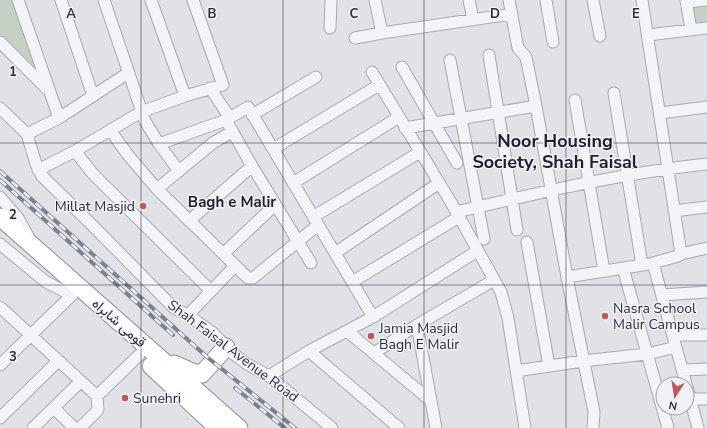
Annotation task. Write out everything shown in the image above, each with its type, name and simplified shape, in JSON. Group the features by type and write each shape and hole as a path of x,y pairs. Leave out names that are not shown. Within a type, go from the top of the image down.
{"highway":[{"name":"قومی شاہراہ","path":"0,217 159,358 222,422"},
{"name":"قومی شاہراہ","path":"0,231 138,355 222,422 239,428"},
{"path":"159,358 192,372 202,374 229,349"},
{"path":"222,422 208,381 210,375 229,349"}],"street":[{"path":"18,0 58,118"},
{"path":"61,0 93,96"},
{"path":"104,0 141,112 159,144 179,171"},
{"path":"150,0 185,96"},
{"path":"38,170 75,151 141,112 185,96 223,85 193,0"},
{"path":"330,28 331,0"},
{"path":"375,0 382,33"},
{"path":"469,0 473,20"},
{"path":"509,0 518,48 526,57 536,106 567,277 594,412 593,428"},
{"path":"546,0 553,42"},
{"path":"593,0 600,36"},
{"path":"642,0 681,254"},
{"path":"691,30 686,1 707,0"},
{"path":"355,38 512,14"},
{"path":"648,35 707,28"},
{"path":"0,42 48,89"},
{"path":"489,55 517,230"},
{"path":"450,60 484,239"},
{"path":"402,67 457,163"},
{"path":"372,72 458,214 500,292 508,318 525,428"},
{"path":"27,134 58,118 128,73"},
{"path":"252,115 316,77"},
{"path":"273,149 379,84"},
{"path":"210,88 228,119 232,132 311,263"},
{"path":"614,93 627,176 648,264 662,294 684,376"},
{"path":"575,100 604,271"},
{"path":"405,128 536,106"},
{"path":"159,144 228,119 248,107 373,317"},
{"path":"660,113 707,107"},
{"name":"Shah Faisal Avenue Road","path":"0,108 27,134 38,170 42,176 174,308 188,315 213,333 247,364 269,376 332,428"},
{"path":"293,183 399,117"},
{"path":"110,130 128,155 157,189 248,278 253,278 298,242 316,221 420,152"},
{"path":"157,189 214,142 232,132"},
{"path":"75,151 93,174 211,291"},
{"path":"352,282 458,214 478,207 588,182 668,168 707,164"},
{"path":"189,221 252,166"},
{"path":"335,253 439,183"},
{"path":"0,197 18,218 28,236"},
{"path":"223,254 276,205"},
{"path":"674,211 707,207"},
{"path":"526,242 549,366"},
{"path":"0,244 46,282 72,296 0,365"},
{"path":"567,277 648,264 707,248"},
{"path":"269,376 309,351 373,317 477,251"},
{"path":"188,315 235,266"},
{"path":"623,268 668,428"},
{"path":"374,353 417,325 494,280"},
{"path":"662,294 707,292"},
{"path":"0,307 97,396 98,410 80,428"},
{"path":"417,325 436,428"},
{"path":"347,331 431,401"},
{"path":"673,335 707,335"},
{"path":"516,371 583,361 647,354 676,347"},
{"path":"309,351 399,428"},
{"path":"97,396 138,355"},
{"path":"0,418 58,361"},
{"path":"682,370 707,369"},
{"path":"33,428 81,381"},
{"path":"695,400 707,399"},
{"path":"54,408 74,428"},
{"path":"695,416 698,428"}],"green space":[{"path":"0,0 16,0 38,71 35,73 0,36"},
{"path":"707,1 707,26 692,28 688,3"}],"railway":[{"path":"0,171 207,357 295,428"},
{"path":"0,180 173,335"},
{"path":"235,388 285,428"}],"place":[{"name":"Millat Masjid","path":"143,206"},
{"name":"Nasra School Malir Campus","path":"605,316"},
{"name":"Jamia Masjid Bagh E Malir","path":"371,336"},
{"name":"Sunehri","path":"125,398"}],"district":[{"name":"Noor Housing Society, Shah Faisal","path":"555,151"},
{"name":"Bagh e Malir","path":"232,202"}]}
